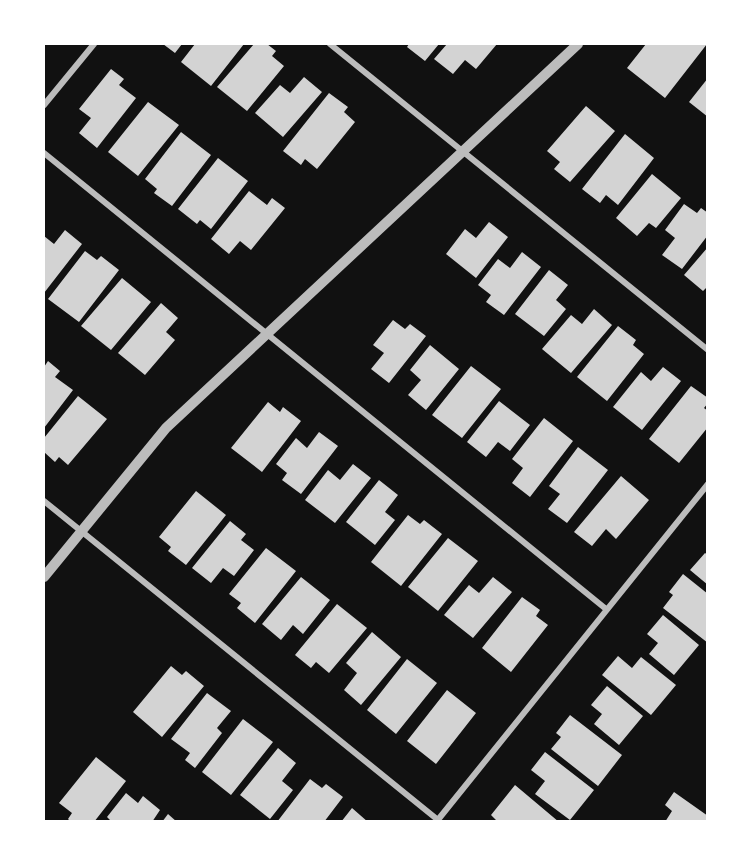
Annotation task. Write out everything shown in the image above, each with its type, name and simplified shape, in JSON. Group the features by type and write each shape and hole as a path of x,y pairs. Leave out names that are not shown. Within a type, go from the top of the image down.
{"street":[{"path":"44,105 94,44"},
{"path":"330,44 708,350"},
{"path":"44,577 166,428 578,44"},
{"path":"44,153 606,609"},
{"path":"44,501 437,821 708,484"}],"building":[{"path":"163,44 182,44 175,53"},
{"path":"195,44 244,44 211,86 181,62"},
{"path":"254,44 267,44 276,51 272,56 284,66 247,111 217,87"},
{"path":"409,44 439,44 425,61 407,47"},
{"path":"447,44 497,44 476,69 465,60 453,74 434,59"},
{"path":"646,44 707,44 665,98 627,68"},
{"path":"111,69 124,79 119,85 136,98 97,148 79,133 91,118 79,109"},
{"path":"304,77 322,92 283,137 255,113 280,85 290,93"},
{"path":"708,78 708,117 689,102"},
{"path":"329,93 348,107 344,112 355,122 317,169 305,159 301,165 283,151"},
{"path":"148,102 179,125 138,176 108,152"},
{"path":"586,106 615,131 570,182 554,169 560,162 547,151"},
{"path":"181,132 211,155 172,206 154,193 157,189 145,179"},
{"path":"625,134 654,158 618,205 606,195 600,203 582,189"},
{"path":"218,158 248,181 211,229 200,220 197,224 178,209"},
{"path":"652,174 681,198 656,228 649,223 637,236 616,218"},
{"path":"249,191 267,205 272,198 285,208 251,250 240,241 229,254 211,239"},
{"path":"684,204 697,213 701,208 708,213 708,235 682,269 662,255 675,238 665,230"},
{"path":"489,222 508,237 476,278 446,254 465,229 476,238"},
{"path":"65,230 82,244 44,293 44,236 54,244"},
{"path":"708,247 708,286 703,291 684,275"},
{"path":"85,251 97,260 101,256 119,270 79,322 48,299"},
{"path":"522,252 541,267 504,315 486,302 491,295 478,285 498,259 510,268"},
{"path":"549,270 568,285 556,300 566,309 544,336 515,314"},
{"path":"122,278 151,302 111,350 81,326"},
{"path":"161,303 178,318 166,332 175,340 145,375 118,353"},
{"path":"594,309 612,325 571,373 542,349 571,315 582,324"},
{"path":"393,320 405,329 410,324 426,336 389,383 371,369 384,353 373,345"},
{"path":"618,326 636,340 633,345 644,354 607,401 577,377"},
{"path":"430,345 459,369 426,410 408,395 421,380 410,370"},
{"path":"48,361 60,371 55,377 73,390 44,428 44,367"},
{"path":"471,366 501,389 462,438 432,415"},
{"path":"663,367 681,381 642,430 613,407 641,372 651,381"},
{"path":"691,386 708,398 708,403 704,408 708,411 708,427 679,463 649,439"},
{"path":"78,396 107,419 68,465 59,457 55,462 44,452 44,438"},
{"path":"499,401 530,425 510,451 498,442 486,457 467,442"},
{"path":"268,402 280,412 283,407 301,421 262,472 231,448"},
{"path":"544,418 573,441 530,497 512,483 523,468 512,459"},
{"path":"319,432 338,446 301,494 282,480 287,473 276,464 296,438 307,448"},
{"path":"578,447 608,470 567,523 548,509 560,494 549,486"},
{"path":"353,464 371,478 335,523 305,500 328,470 340,480"},
{"path":"621,476 649,500 616,539 606,529 592,546 574,532"},
{"path":"379,480 398,495 385,512 395,520 375,545 346,522"},
{"path":"196,491 226,515 186,565 168,551 171,547 159,537"},
{"path":"408,515 420,524 424,520 442,534 401,586 371,562"},
{"path":"230,521 246,534 241,540 254,550 234,576 223,568 211,583 192,568"},
{"path":"448,538 478,561 438,611 408,587"},
{"path":"266,548 296,571 255,623 237,608 241,603 229,594"},
{"path":"705,553 708,555 708,585 690,570"},
{"path":"683,574 708,594 708,643 663,608 673,595 669,592"},
{"path":"301,577 330,600 303,634 293,625 281,640 262,624"},
{"path":"493,577 512,592 473,638 444,615 469,585 479,593"},
{"path":"522,597 540,610 536,616 548,625 511,672 482,648"},
{"path":"337,604 367,628 329,673 316,662 311,668 295,655"},
{"path":"663,615 699,645 674,675 649,654 658,643 647,634"},
{"path":"372,632 401,657 361,705 344,690 357,673 346,663"},
{"path":"618,656 632,668 641,657 676,685 651,715 602,675"},
{"path":"407,659 437,683 396,734 367,710"},
{"path":"171,666 182,675 186,671 204,686 162,737 133,712"},
{"path":"607,686 643,716 619,745 594,724 602,714 591,705"},
{"path":"447,690 476,713 436,764 407,741"},
{"path":"207,693 231,711 217,728 222,733 195,768 185,760 190,753 171,739"},
{"path":"570,715 622,755 598,786 551,749 561,737 556,733"},
{"path":"243,719 273,742 231,795 202,772"},
{"path":"278,748 296,763 282,781 293,790 270,819 240,795"},
{"path":"545,752 594,790 570,820 535,794 545,781 531,770"},
{"path":"96,757 126,781 94,822 71,822 68,819 72,813 59,803"},
{"path":"310,779 322,788 326,784 343,797 324,822 277,822"},
{"path":"515,785 559,822 498,822 491,815"},
{"path":"674,792 708,816 708,822 665,822 672,811 665,805"},
{"path":"126,793 138,803 143,796 160,810 152,822 112,822 107,817"},
{"path":"352,808 368,822 341,822"},
{"path":"168,814 177,822 162,822"}]}
